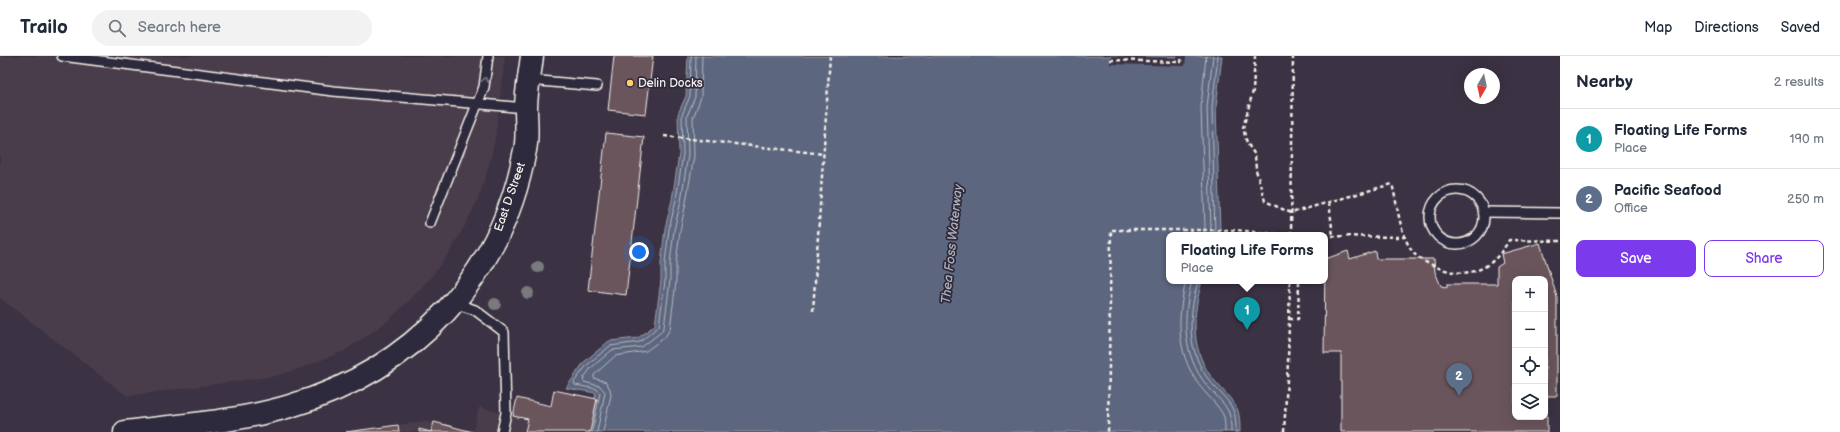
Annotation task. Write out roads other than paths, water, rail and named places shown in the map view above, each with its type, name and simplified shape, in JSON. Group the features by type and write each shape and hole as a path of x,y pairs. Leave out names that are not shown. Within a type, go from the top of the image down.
{"street":[{"name":"East D Street","path":"125,432 209,427 290,406 326,394 359,379 406,349 427,331 454,303 491,248 506,215 517,185 526,149 526,108 532,56"}],"lane":[{"path":"62,56 333,91 526,108"},
{"path":"430,223 484,87 488,56"},
{"path":"530,80 597,86"},
{"path":"1449,191 1467,191 1475,196 1481,203 1484,212 1485,221 1482,230 1469,242 1461,244 1452,244 1444,241 1432,228 1430,219 1434,201 1449,191"},
{"path":"1484,212 1560,213"},
{"path":"454,303 475,310 504,332 506,413 502,432"}],"water":[{"name":"Thea Foss Waterway","path":"688,56 1222,56 1216,107 1220,230 1219,232 1166,232 1166,284 1201,284 1195,317 1196,341 1199,353 1210,375 1237,408 1240,432 588,432 596,393 566,388 584,362 609,341 638,338 655,325 661,280 661,263 665,228 672,200 679,154 678,114 686,96"}],"place":[{"name":"Delin Docks","path":"630,83"},
{"name":"Floating Life Forms","path":"1247,330"},
{"name":"Pacific Seafood","path":"1459,396"}]}
